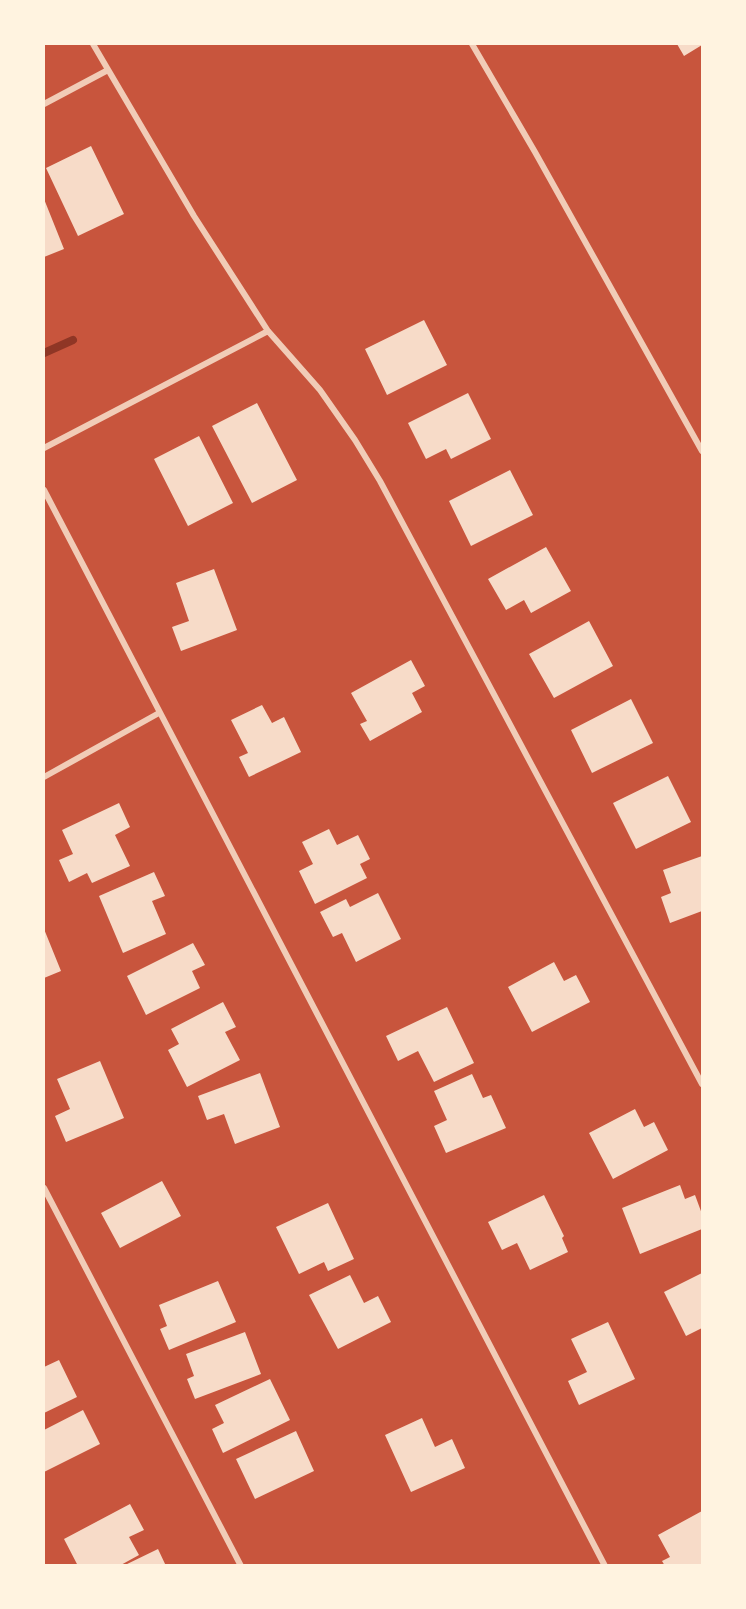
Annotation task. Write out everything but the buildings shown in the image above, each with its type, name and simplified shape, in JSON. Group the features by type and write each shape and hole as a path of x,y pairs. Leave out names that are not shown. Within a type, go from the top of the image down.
{"street":[{"path":"93,44 194,216 268,331 320,390 380,481 702,1084"},
{"path":"472,44 702,451"},
{"path":"44,104 108,70"},
{"path":"44,448 268,331"},
{"path":"44,490 605,1566"},
{"path":"44,777 159,713"},
{"path":"44,1188 241,1566"}],"waterway":[{"path":"44,353 73,340"}]}
